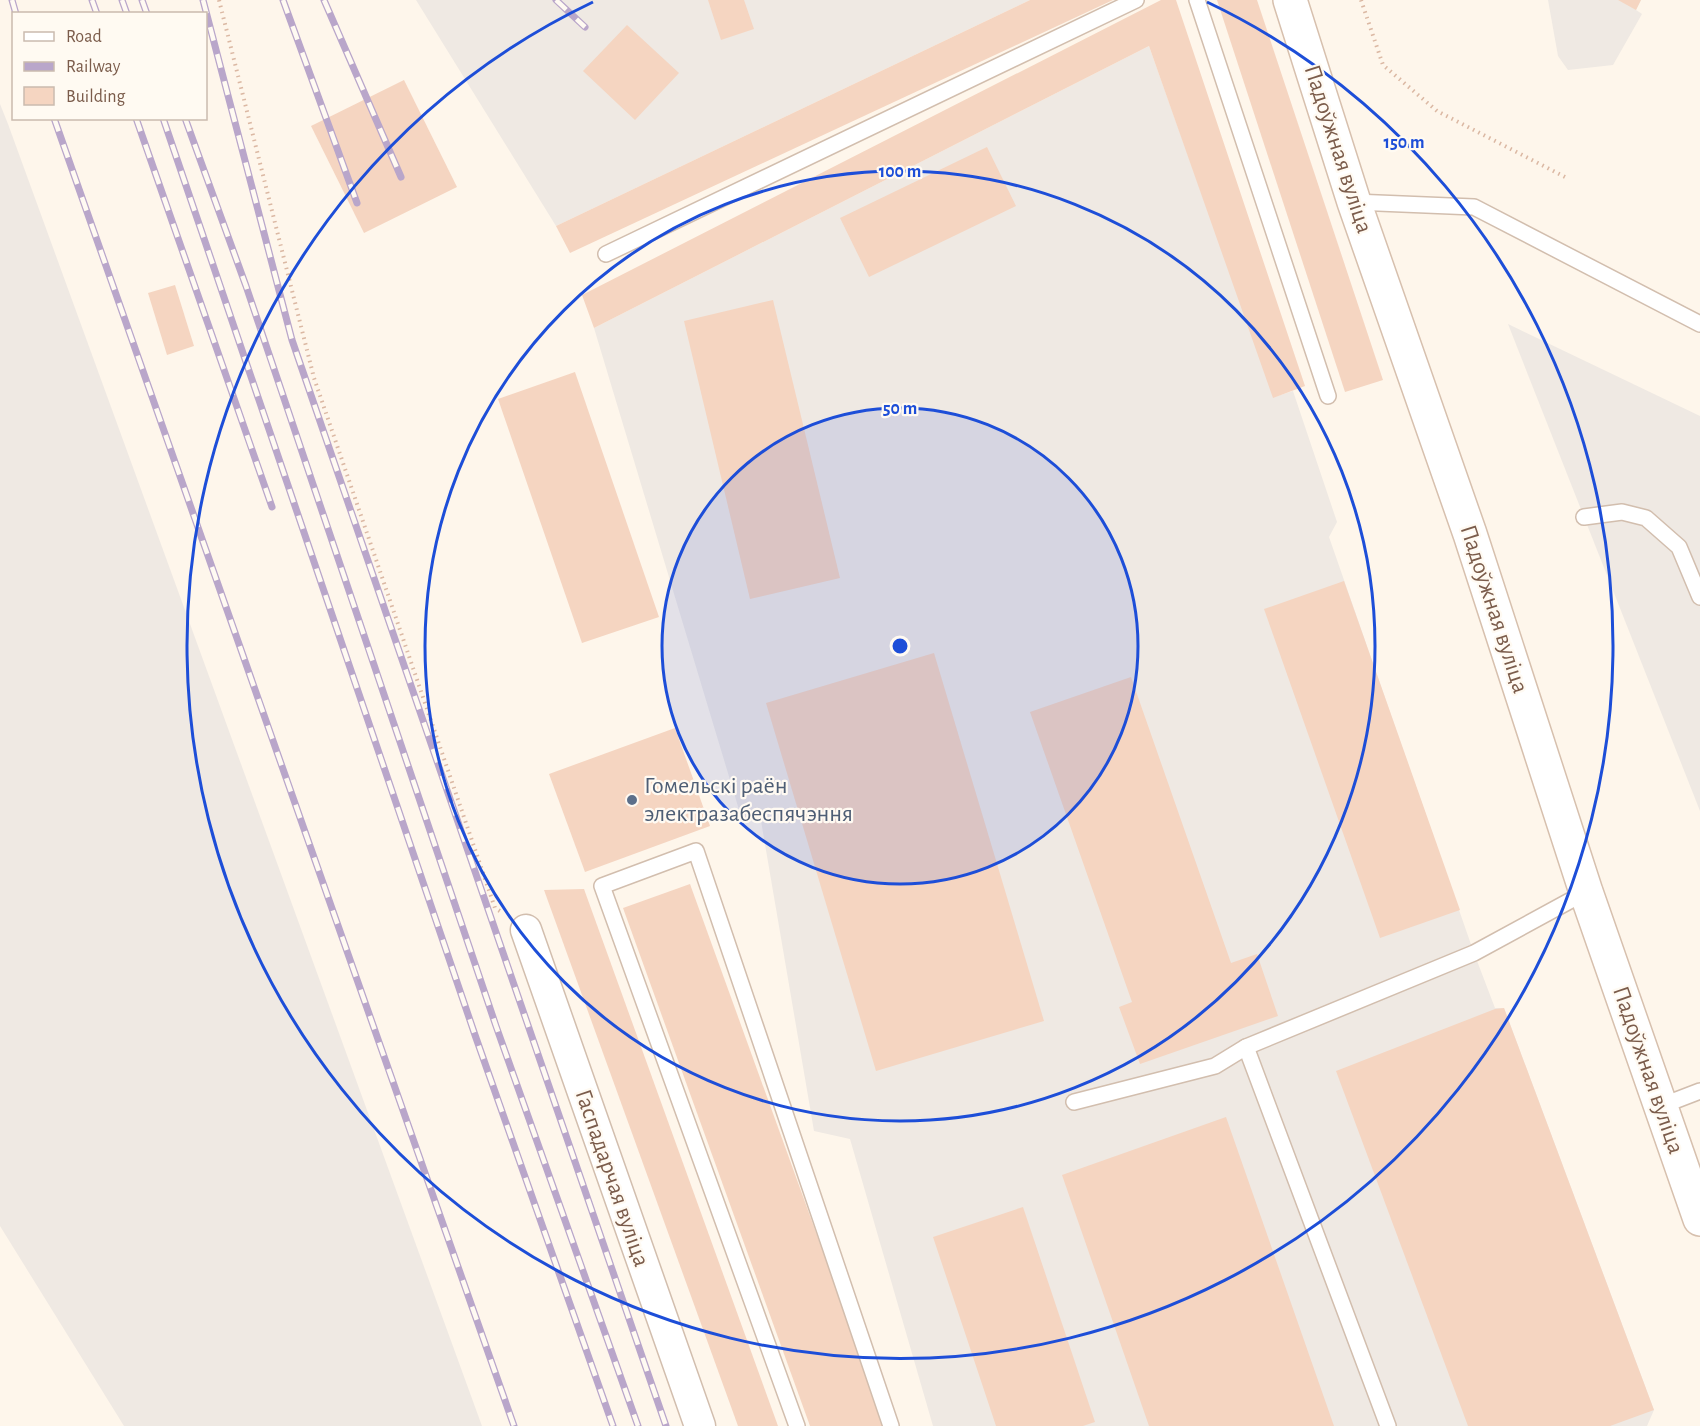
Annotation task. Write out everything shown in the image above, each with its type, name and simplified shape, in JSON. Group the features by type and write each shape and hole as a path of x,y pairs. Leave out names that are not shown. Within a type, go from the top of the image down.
{"main road":[{"name":"Падоўжная вуліца","path":"1290,0 1354,202 1470,534 1586,892 1700,1219"}],"street":[{"name":"Гаспадарчая вуліца","path":"526,930 700,1426"}],"lane":[{"path":"606,254 1136,0"},
{"path":"1197,0 1328,396"},
{"path":"1354,202 1474,207 1700,324"},
{"path":"1584,517 1622,512 1646,518 1679,547 1700,597"},
{"path":"797,1426 602,886 696,851 891,1426"},
{"path":"1074,1102 1215,1066 1246,1047 1474,953 1586,892"},
{"path":"1246,1047 1388,1426"},
{"path":"1661,1106 1700,1091"}],"path":[{"path":"219,0 314,378 495,908 526,930"},
{"path":"1360,0 1383,65 1437,111 1567,178"}],"shaded area":[{"path":"416,0 1030,0 556,226"},
{"path":"1548,0 1641,0 1636,10 1642,14 1613,65 1568,70 1558,56"},
{"path":"1149,46 1274,397 1293,391 1337,522 1329,537 1474,953 1495,1008 1504,1008 1654,1410 1647,1426 933,1426 850,1139 814,1131 760,815 743,823 594,328"},
{"path":"0,104 482,1426 124,1426 0,1226"},
{"path":"1508,324 1700,416 1700,811 1584,517"}],"building":[{"path":"708,0 744,0 754,29 721,40"},
{"path":"1030,0 1113,0 570,253 556,226"},
{"path":"1161,0 1176,0 1305,386 1273,398 1149,46 594,328 582,295"},
{"path":"1217,0 1257,0 1383,380 1345,392"},
{"path":"1618,0 1641,0 1636,10"},
{"path":"627,25 679,73 635,120 583,71"},
{"path":"404,80 457,187 364,233 311,126"},
{"path":"987,147 1016,206 869,277 840,218"},
{"path":"175,285 194,346 167,355 148,293"},
{"path":"773,300 840,578 750,599 684,321"},
{"path":"575,372 659,617 582,643 498,399"},
{"path":"1344,581 1460,910 1380,938 1264,609"},
{"path":"934,653 1044,1021 876,1071 766,703"},
{"path":"1131,677 1231,963 1257,954 1278,1016 1140,1064 1119,1007 1132,1002 1030,712"},
{"path":"675,728 710,826 585,872 549,774"},
{"path":"690,884 886,1426 810,1426 623,908"},
{"path":"584,889 778,1426 738,1426 544,890"},
{"path":"1504,1008 1654,1410 1610,1426 1468,1426 1336,1071 1495,1009"},
{"path":"1226,1117 1334,1426 1149,1426 1062,1175"},
{"path":"1023,1207 1095,1422 1083,1426 996,1426 933,1237"}],"railway":[{"path":"12,0 15,12"},
{"path":"92,0 96,12"},
{"path":"122,0 126,12"},
{"path":"142,0 146,12"},
{"path":"203,0 206,12"},
{"path":"283,0 357,203"},
{"path":"324,0 401,177"},
{"path":"556,0 585,27"},
{"path":"207,15 292,340 666,1426"},
{"path":"55,120 514,1426"},
{"path":"137,120 272,507"},
{"path":"164,120 475,1035 613,1426"},
{"path":"186,120 246,286 496,1026 638,1426"}],"place":[{"name":"Гомельскі раён электразабеспячэння","path":"632,800"}]}
